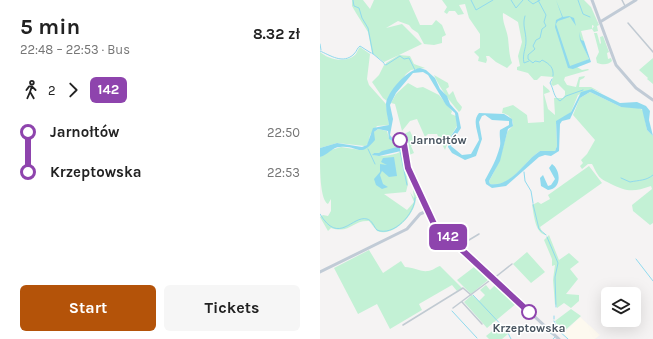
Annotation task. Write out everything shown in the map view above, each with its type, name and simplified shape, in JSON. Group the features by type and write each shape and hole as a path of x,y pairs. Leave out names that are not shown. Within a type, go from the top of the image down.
{"street":[{"path":"592,0 616,65 633,85 653,100"},
{"path":"622,0 625,6"},
{"path":"600,22 636,0"},
{"path":"628,23 653,52"},
{"path":"402,135 408,168 427,211 436,226 559,339"},
{"path":"320,272 408,229 420,214 427,211"},
{"path":"459,246 479,234"},
{"path":"453,308 512,264"},
{"path":"403,325 463,288 471,295"},
{"path":"462,302 482,324"}],"shaded area":[{"path":"580,317 600,335 595,339 569,339 563,334"}],"green space":[{"path":"352,0 363,0 370,9 374,0 409,0 420,25 432,25 436,20 442,25 446,35 442,37 442,43 434,45 424,44 418,33 409,25 398,21 386,28 402,24 422,44 384,62 372,53 368,32 352,6"},
{"path":"442,0 584,0 591,7 599,25 597,26 598,31 594,32 592,29 581,31 584,41 582,43 589,59 576,65 582,70 589,70 565,77 564,80 567,85 576,87 579,77 585,76 580,80 579,87 591,87 602,93 592,89 578,95 571,112 556,124 557,146 555,151 540,151 534,155 517,173 505,182 490,184 489,181 498,164 508,132 513,124 510,117 502,113 503,108 513,105 527,115 528,123 544,122 543,85 550,92 544,94 548,109 555,115 554,98 563,98 565,91 558,84 553,86 551,84 553,77 541,76 537,80 534,80 528,73 517,70 517,67 520,66 518,56 522,42 518,22 503,13 503,20 512,63 507,68 489,56 486,56 486,63 478,61 479,57 474,52 480,48 480,34 469,18 465,4 459,5 464,14 458,15 455,11 449,11 447,14 444,12 447,7"},
{"path":"594,33 597,33 600,44 600,37 603,36 609,52 607,53 608,59 611,58 612,61 607,64 597,63 596,58 599,52"},
{"path":"360,47 370,54 367,79 369,85 386,104 389,125 377,126 370,135 368,144 365,146 337,143 320,148 320,52 327,57 342,60 351,58"},
{"path":"399,55 410,56 414,64 425,68 411,70 406,74 387,101 383,98 372,82 379,75 386,63"},
{"path":"653,58 653,84 639,70"},
{"path":"434,75 448,83 449,87 446,89 449,95 453,91 457,101 462,107 459,112 445,95"},
{"path":"408,83 417,88 423,87 439,95 452,111 451,114 456,116 457,126 449,139 445,150 437,134 428,134 425,137 417,119 410,121 402,131 395,104 391,103 396,94"},
{"path":"590,92 621,107 636,107 643,110 647,130 653,136 653,223 650,225 633,211 632,205 652,189 651,186 635,190 622,189 601,178 597,174 592,164 588,164 582,169 580,166 583,163 581,160 587,154 595,140 573,115 580,98"},
{"path":"378,129 387,131 389,138 396,143 397,148 374,153 373,155 389,155 401,152 403,150 409,174 407,176 408,184 406,192 384,194 407,210 414,202 410,192 414,198 413,190 416,188 420,197 416,198 412,210 403,223 390,231 377,231 369,221 363,221 347,228 331,228 328,231 320,217 323,215 328,216 331,211 331,199 328,204 323,197 320,157 331,150 341,147 361,150 373,142 374,132"},
{"path":"410,131 416,144 411,146 414,153 407,156 404,134"},
{"path":"589,166 602,183 540,227 542,232 547,235 540,232 536,223 532,205 538,202 541,204 550,199 548,195"},
{"path":"549,235 559,260 569,253 579,262 570,269 578,279 566,294 579,295 579,301 571,308 564,303 557,308 556,304 555,305 553,280 555,265 552,266 552,259 544,240"},
{"path":"369,250 383,273 401,261 405,267 422,271 430,271 440,266 462,288 457,291 452,285 419,304 422,310 390,329 377,304 358,314 334,268"},
{"path":"527,252 545,272 531,283 513,264"},
{"path":"474,267 488,280 471,294 457,280"},
{"path":"496,284 517,303 487,328 464,302 472,295 479,301 485,295 480,290 486,285 490,290"},
{"path":"571,309 581,316 562,333 555,321"},
{"path":"500,325 508,334 502,339 489,339 486,336"}],"water":[{"path":"556,0 563,17 569,16 574,18 576,26 570,17 558,21 556,24 570,66 589,59 580,40 579,32 581,40 584,41 591,62 573,69 568,68 555,27 556,20 562,17"},
{"path":"420,68 426,70 435,78 440,89 447,96 450,104 458,113 461,128 451,146 462,155 471,154 479,140 476,119 479,113 504,114 512,119 513,126 508,129 500,161 489,181 490,184 505,182 540,151 555,151 557,146 556,121 571,112 581,92 592,89 620,103 637,102 646,106 650,111 649,120 653,136 647,130 642,109 621,107 590,92 580,98 570,119 562,121 560,124 559,151 551,156 545,155 539,157 506,186 492,188 486,184 485,180 494,164 498,151 500,144 500,130 509,125 509,121 492,120 485,115 482,116 479,122 482,139 476,156 465,160 452,153 448,147 449,139 457,127 455,113 446,105 428,75 423,72 413,73 396,93 390,105 393,119 390,135 393,139 399,141 401,151 379,156 372,155 374,153 379,153 397,147 396,143 389,139 388,131 378,129 374,132 375,140 365,149 359,150 346,147 337,147 320,157 320,148 337,143 362,147 367,145 373,128 389,125 386,104 387,99 398,82 409,73"},
{"path":"394,157 397,176 389,177 382,171 380,175 383,184 388,187 382,189 376,185 374,179 380,172 380,164 387,165 381,162 383,158"},
{"path":"552,164 557,170 559,179 558,183 553,189 548,190 541,186 540,178 543,175 548,186 551,185 555,179 549,168"}],"waterway":[{"path":"353,0 354,6 359,8 362,18 368,28 373,54"},
{"path":"471,0 476,10 493,0"},
{"path":"511,0 516,8 523,0"},
{"path":"528,0 533,4 540,0"},
{"path":"538,0 546,15 544,22 546,26 542,29 540,38 536,40 533,46 535,49 528,55 528,59 533,63 535,61 540,62 542,60 547,63 552,68 553,76"},
{"path":"578,0 583,14 590,17"},
{"path":"525,16 524,25 526,41 523,57 524,63 529,61"},
{"path":"320,44 321,50"},
{"path":"320,51 332,57 341,59 350,57 360,46 371,53"},
{"path":"372,53 384,63"},
{"path":"384,64 386,65 400,56 404,59 409,58 415,70"},
{"path":"552,79 550,83 555,95 560,101 566,96 583,90"},
{"path":"368,149 375,164"},
{"path":"400,151 407,185"},
{"path":"524,172 525,181 531,191 533,203"},
{"path":"621,178 630,182 645,179 653,175"},
{"path":"320,214 333,228 339,229 361,219 367,219 372,222 377,230 390,230 402,223 407,217 414,204 415,198"},
{"path":"533,204 539,229 546,235"},
{"path":"547,237 558,263 555,277 556,307"},
{"path":"636,259 653,281"},
{"path":"473,295 507,331 511,339"},
{"path":"452,311 477,338"},
{"path":"554,321 558,330 568,339"},
{"path":"549,332 553,335"}],"bus line":[{"name":"142","path":"400,140 404,144 408,168 434,224 529,312"}],"place":[{"name":"Jarnołtów","path":"400,140"},
{"name":"Krzeptowska","path":"529,312"}]}
